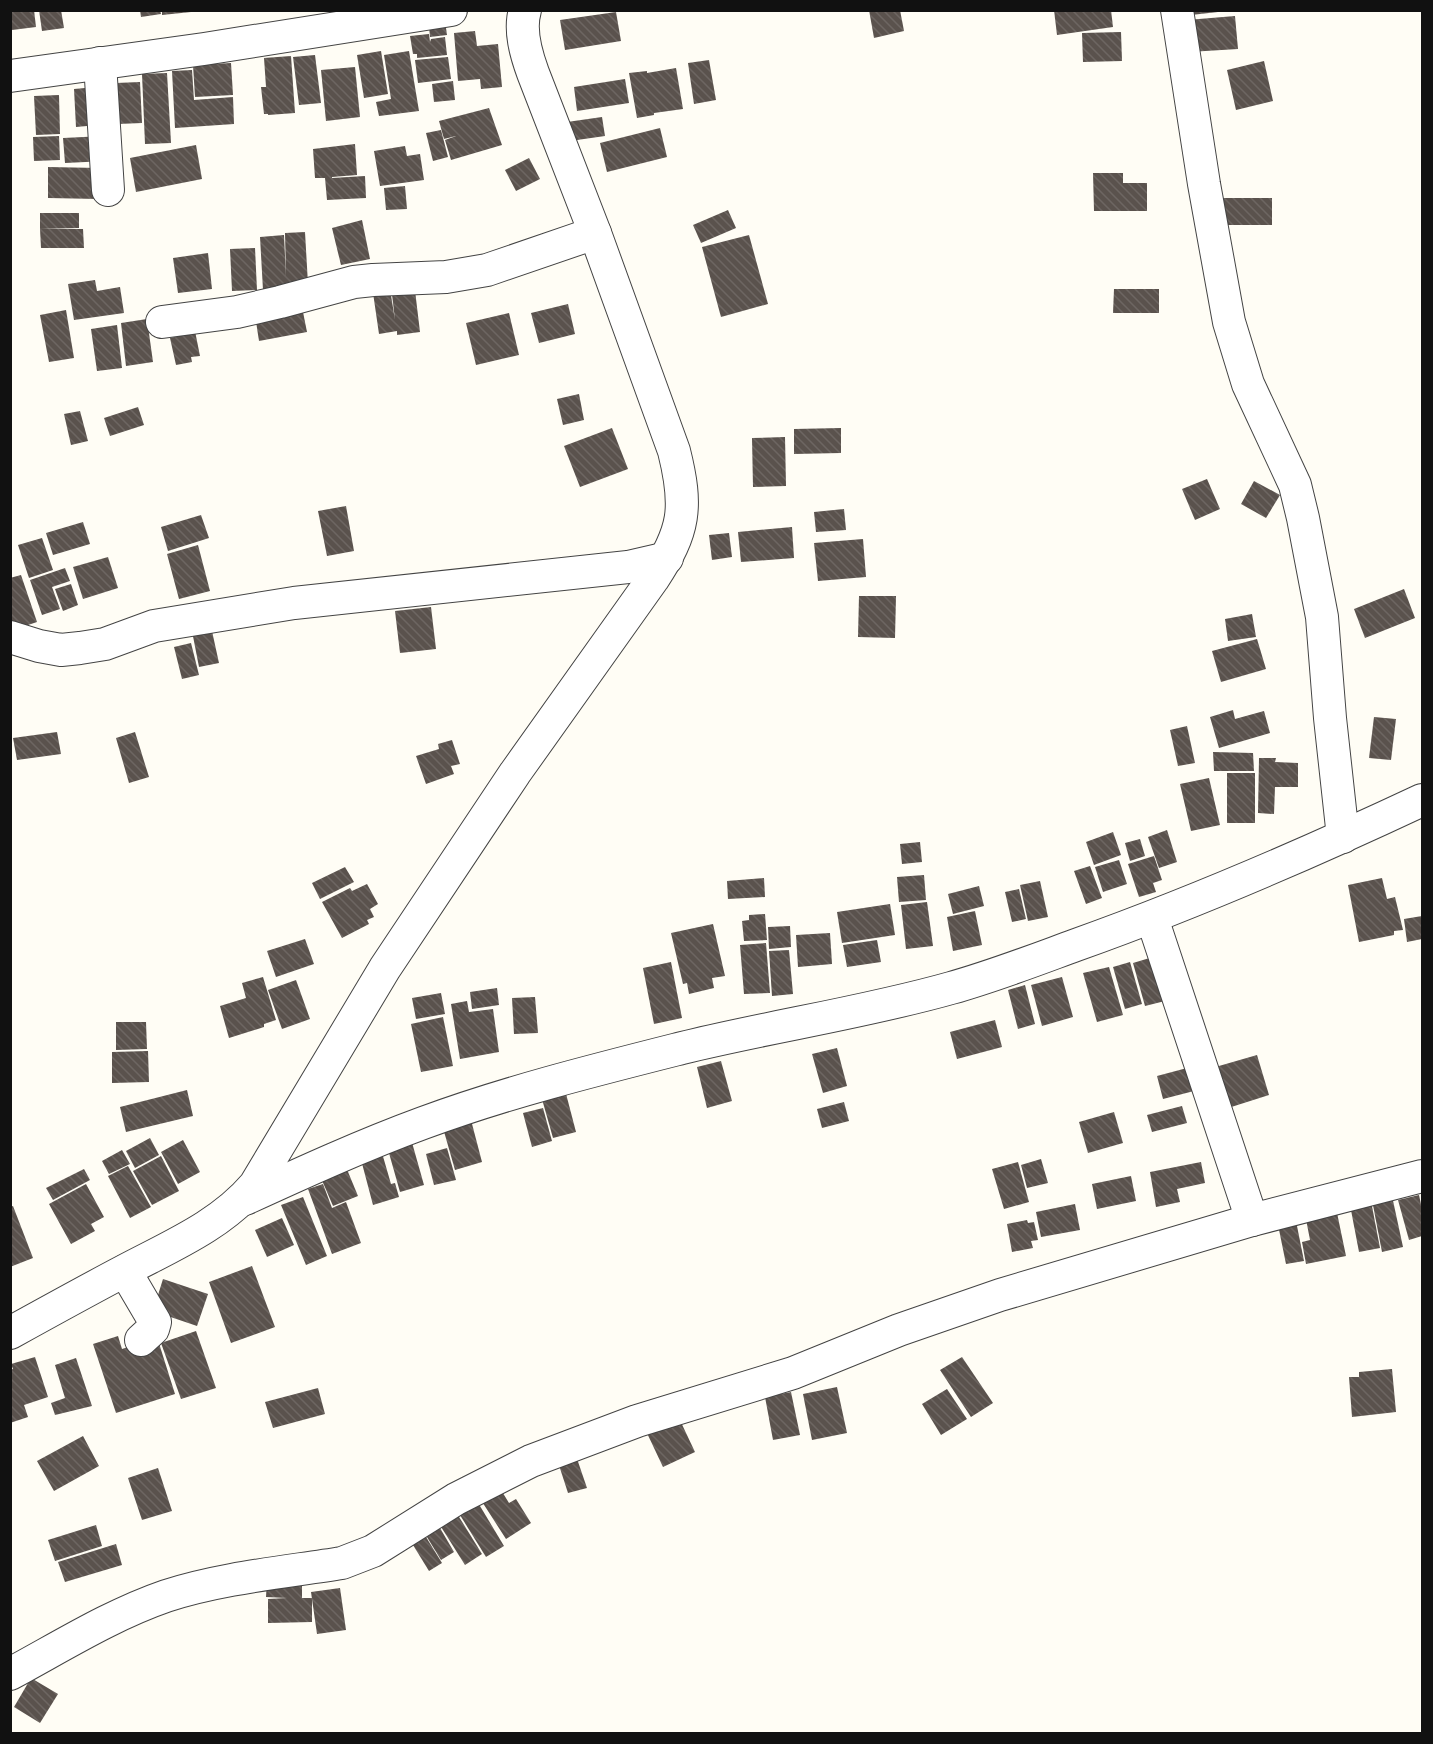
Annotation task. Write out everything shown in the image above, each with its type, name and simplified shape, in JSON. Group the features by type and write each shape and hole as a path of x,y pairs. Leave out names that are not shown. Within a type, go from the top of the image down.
{"street":[{"path":"10,76 204,49 451,10"},
{"path":"10,1333 189,1238 241,1201 266,1168 385,968 515,773 668,558 680,528 683,498 674,451 526,52 523,17 525,10"},
{"path":"1177,10 1218,268 1229,322 1248,384 1295,485 1305,528 1322,617 1343,837"},
{"path":"100,63 108,190"},
{"path":"162,322 237,312 354,282 446,277 487,270 595,233"},
{"path":"10,637 61,650 80,648 105,644 154,626 294,603 628,567 668,558"},
{"path":"241,1201 322,1164 422,1123 483,1102 683,1048 868,1009 951,988 995,974 1152,918 1343,837 1422,800"},
{"path":"1152,918 1252,1220"},
{"path":"10,1674 81,1634 135,1608 168,1596 202,1586 342,1563 358,1557 384,1545 456,1499 512,1470 627,1425 793,1373 899,1330 1000,1295 1252,1220 1422,1176"},
{"path":"125,1271 155,1322 153,1329 141,1340"}],"building":[{"path":"10,10 34,10 36,27 12,30"},
{"path":"39,10 61,10 64,28 42,31"},
{"path":"140,10 160,10 161,14 141,17"},
{"path":"162,10 191,10 191,12 162,15"},
{"path":"869,10 900,10 904,31 874,38"},
{"path":"1054,10 1111,10 1113,27 1057,35"},
{"path":"1191,10 1218,10 1218,12 1191,15"},
{"path":"616,12 621,41 565,50 560,20"},
{"path":"444,14 447,35 430,37 428,16"},
{"path":"1235,16 1238,49 1189,52 1187,20"},
{"path":"475,31 477,46 498,44 502,87 481,89 480,79 458,81 454,33"},
{"path":"1121,32 1122,61 1083,62 1082,33"},
{"path":"429,34 430,42 431,39 445,37 447,55 417,58 417,54 413,54 410,36"},
{"path":"381,51 388,94 364,98 357,55"},
{"path":"409,51 419,111 379,116 376,102 391,99 384,55"},
{"path":"315,55 321,103 299,105 293,57"},
{"path":"291,56 295,113 264,114 261,87 266,87 264,58"},
{"path":"448,57 451,79 418,83 415,60"},
{"path":"709,60 716,100 694,104 688,63"},
{"path":"1264,61 1273,101 1236,110 1227,70"},
{"path":"231,63 233,95 195,97 193,65"},
{"path":"355,67 360,117 326,121 321,70"},
{"path":"676,68 683,109 637,118 629,73 647,71 647,73"},
{"path":"192,70 194,100 233,97 234,124 175,128 172,71"},
{"path":"167,73 171,143 145,144 142,74"},
{"path":"625,79 629,103 577,111 574,87"},
{"path":"453,81 455,100 434,102 432,84"},
{"path":"140,82 142,123 118,124 116,83"},
{"path":"96,87 98,125 76,127 74,89"},
{"path":"59,95 60,134 36,135 34,96"},
{"path":"489,108 502,145 451,160 445,140 456,136 444,139 439,121"},
{"path":"602,117 605,136 570,141 567,122"},
{"path":"660,128 667,157 607,172 600,143"},
{"path":"441,130 448,157 433,161 426,133"},
{"path":"59,136 60,160 34,161 33,137"},
{"path":"104,136 106,161 65,163 63,138"},
{"path":"355,144 357,175 332,178 365,176 366,198 327,200 325,178 315,178 313,149"},
{"path":"196,145 202,179 136,192 130,158"},
{"path":"405,146 407,156 420,154 424,180 380,186 374,151"},
{"path":"529,158 540,179 516,191 505,170"},
{"path":"48,167 99,168 98,199 48,198"},
{"path":"1093,173 1123,173 1123,183 1147,183 1147,211 1094,211"},
{"path":"405,186 407,209 386,210 384,188"},
{"path":"1219,198 1272,198 1272,225 1218,225"},
{"path":"728,210 736,228 701,243 693,225"},
{"path":"40,213 79,213 79,228 40,229"},
{"path":"362,220 370,259 341,265 332,228"},
{"path":"40,229 83,229 84,248 41,248"},
{"path":"305,232 308,284 263,290 260,237 284,235 286,277 285,233"},
{"path":"749,235 768,304 721,317 702,247"},
{"path":"255,248 257,290 232,291 230,249"},
{"path":"208,253 212,289 178,293 173,258"},
{"path":"95,280 97,291 120,287 124,313 74,320 68,284"},
{"path":"414,282 420,332 397,335 397,331 379,334 372,286 389,283 395,320 391,286"},
{"path":"1114,289 1159,289 1159,313 1113,313"},
{"path":"568,304 575,334 539,343 531,313"},
{"path":"302,307 307,332 259,341 255,315"},
{"path":"66,310 74,358 49,362 40,315"},
{"path":"509,313 519,355 476,365 466,323"},
{"path":"147,319 153,362 126,366 121,323"},
{"path":"193,321 200,356 191,357 192,362 176,365 170,338 179,336 177,324"},
{"path":"117,325 122,368 97,371 91,329"},
{"path":"579,394 584,420 563,425 557,399"},
{"path":"138,407 144,425 110,436 104,418"},
{"path":"80,411 88,441 71,445 64,414"},
{"path":"612,428 628,469 580,487 564,446"},
{"path":"841,428 841,453 794,454 794,429"},
{"path":"785,437 786,486 753,487 752,438"},
{"path":"1207,479 1220,509 1195,520 1182,489"},
{"path":"1254,481 1280,495 1266,518 1241,504"},
{"path":"346,506 354,551 327,556 318,511"},
{"path":"844,509 846,530 816,532 814,512"},
{"path":"201,515 209,538 168,551 161,527"},
{"path":"83,522 90,544 53,555 46,533"},
{"path":"792,527 794,558 741,562 738,532"},
{"path":"729,533 732,557 712,560 709,535"},
{"path":"42,538 53,570 29,578 18,545"},
{"path":"863,539 866,577 818,581 814,543"},
{"path":"198,545 210,591 179,599 167,554"},
{"path":"108,557 118,588 83,599 73,567"},
{"path":"65,568 70,581 52,587 60,609 42,615 30,580"},
{"path":"21,575 37,622 13,630 10,621 10,578"},
{"path":"71,584 78,605 63,611 55,589"},
{"path":"1404,589 1415,618 1365,638 1354,609"},
{"path":"859,596 896,596 895,638 858,637"},
{"path":"431,607 436,649 400,653 395,611"},
{"path":"1252,614 1256,637 1228,641 1225,619"},
{"path":"210,622 219,663 199,667 191,626"},
{"path":"1257,639 1266,669 1221,682 1212,651"},
{"path":"191,643 199,675 182,679 174,647"},
{"path":"1233,710 1235,719 1264,711 1270,733 1219,748 1210,717"},
{"path":"1374,717 1396,719 1391,760 1369,758"},
{"path":"1187,726 1195,763 1178,766 1170,730"},
{"path":"57,732 61,754 17,760 13,738"},
{"path":"135,732 149,777 129,783 116,738"},
{"path":"452,740 460,764 451,766 454,774 426,784 416,756 439,749 438,744"},
{"path":"1213,752 1253,753 1254,771 1214,771"},
{"path":"1259,758 1276,758 1275,762 1298,763 1298,787 1275,787 1274,814 1258,813"},
{"path":"1227,773 1255,773 1255,823 1227,823"},
{"path":"1209,778 1220,825 1191,831 1180,784"},
{"path":"1167,830 1177,862 1159,868 1148,837"},
{"path":"1113,832 1121,855 1094,865 1086,842"},
{"path":"1140,839 1145,856 1130,861 1125,843"},
{"path":"920,842 922,862 902,864 900,844"},
{"path":"1154,856 1162,880 1153,883 1156,892 1139,897 1128,864"},
{"path":"1119,860 1127,884 1103,892 1095,867"},
{"path":"1090,866 1102,898 1086,904 1074,871"},
{"path":"345,867 354,882 320,899 312,883"},
{"path":"924,875 926,900 899,902 897,877"},
{"path":"764,878 765,897 728,899 727,881"},
{"path":"1382,878 1387,899 1395,897 1403,930 1394,931 1394,935 1359,942 1348,885"},
{"path":"1040,881 1048,917 1028,921 1020,885"},
{"path":"367,884 378,904 370,909 374,917 367,920 369,924 342,938 322,902 350,888 352,891"},
{"path":"979,886 984,906 953,914 948,894"},
{"path":"1019,889 1026,919 1012,922 1005,892"},
{"path":"927,902 933,946 906,949 901,905"},
{"path":"890,904 895,935 842,943 837,912"},
{"path":"975,911 982,945 953,951 947,917"},
{"path":"765,914 767,940 744,941 742,921 749,920 749,915"},
{"path":"1422,916 1422,939 1407,942 1404,919"},
{"path":"713,924 725,976 712,978 714,988 689,994 687,983 683,984 671,933"},
{"path":"790,926 791,947 769,949 768,927"},
{"path":"830,933 832,964 798,967 796,935"},
{"path":"305,939 314,964 276,977 267,951"},
{"path":"877,940 881,962 847,967 843,945"},
{"path":"766,943 770,993 744,994 740,945"},
{"path":"789,950 793,994 772,996 769,951"},
{"path":"1153,957 1165,1001 1145,1006 1133,963"},
{"path":"671,962 682,1018 654,1024 643,968"},
{"path":"1130,962 1142,1004 1125,1009 1113,967"},
{"path":"1109,967 1123,1015 1097,1022 1083,973"},
{"path":"263,977 276,1020 264,1024 264,1027 229,1038 220,1006 246,998 242,983"},
{"path":"1062,977 1073,1017 1042,1026 1031,985"},
{"path":"296,980 310,1019 282,1029 268,990"},
{"path":"1025,985 1035,1024 1018,1029 1008,990"},
{"path":"497,988 499,1005 472,1009 470,992"},
{"path":"441,993 445,1014 416,1019 412,998"},
{"path":"535,997 538,1033 514,1034 512,998"},
{"path":"467,1001 469,1012 493,1009 499,1052 460,1059 451,1004"},
{"path":"443,1017 453,1066 421,1072 411,1024"},
{"path":"995,1020 1002,1047 957,1059 950,1032"},
{"path":"116,1022 146,1022 147,1049 116,1050"},
{"path":"837,1048 847,1086 823,1093 812,1054"},
{"path":"148,1051 149,1082 112,1083 112,1052"},
{"path":"1257,1055 1269,1095 1225,1109 1212,1068"},
{"path":"721,1061 732,1101 707,1108 697,1067"},
{"path":"1187,1068 1194,1091 1163,1099 1157,1076"},
{"path":"564,1086 576,1132 553,1138 540,1092"},
{"path":"187,1090 193,1116 126,1132 120,1107"},
{"path":"844,1102 849,1121 822,1128 817,1109"},
{"path":"1182,1106 1187,1123 1152,1132 1147,1115"},
{"path":"543,1108 552,1141 532,1147 523,1113"},
{"path":"1114,1112 1123,1143 1088,1153 1079,1122"},
{"path":"471,1120 482,1162 455,1170 443,1128"},
{"path":"150,1138 159,1155 135,1168 126,1151"},
{"path":"411,1139 424,1185 400,1192 387,1146"},
{"path":"183,1140 200,1172 178,1184 161,1152"},
{"path":"380,1146 391,1184 395,1183 399,1197 373,1205 359,1152"},
{"path":"447,1148 456,1180 434,1185 426,1154"},
{"path":"122,1150 130,1164 109,1174 102,1161"},
{"path":"161,1156 179,1191 152,1205 133,1171"},
{"path":"1041,1159 1048,1183 1027,1188 1021,1165"},
{"path":"1018,1162 1029,1202 1004,1209 992,1169"},
{"path":"1201,1162 1205,1183 1177,1189 1180,1202 1156,1207 1150,1172"},
{"path":"128,1166 151,1207 130,1218 108,1176"},
{"path":"346,1167 358,1196 333,1206 321,1178"},
{"path":"84,1169 90,1180 53,1200 46,1188"},
{"path":"1131,1176 1136,1201 1097,1209 1092,1184"},
{"path":"86,1184 104,1217 91,1224 95,1231 71,1244 49,1204"},
{"path":"323,1184 332,1208 346,1202 361,1243 332,1254 308,1189"},
{"path":"1419,1195 1422,1209 1422,1236 1409,1240 1398,1200"},
{"path":"1392,1196 1403,1247 1382,1252 1372,1200"},
{"path":"303,1197 327,1256 306,1265 281,1205"},
{"path":"1371,1201 1380,1248 1359,1252 1350,1205"},
{"path":"1075,1204 1080,1230 1041,1237 1036,1212"},
{"path":"13,1206 33,1258 10,1267 10,1207"},
{"path":"1336,1208 1346,1256 1306,1264 1302,1242 1310,1240 1305,1214"},
{"path":"1294,1211 1304,1261 1286,1264 1276,1215"},
{"path":"282,1218 294,1245 267,1257 255,1230"},
{"path":"1027,1220 1028,1223 1034,1222 1038,1240 1031,1241 1033,1248 1012,1252 1007,1224"},
{"path":"252,1266 275,1327 231,1343 209,1282"},
{"path":"163,1279 208,1294 197,1326 153,1311"},
{"path":"196,1331 216,1388 181,1399 161,1343"},
{"path":"118,1336 122,1349 157,1337 175,1394 116,1413 93,1344"},
{"path":"35,1357 48,1397 24,1405 28,1417 10,1423 10,1370 13,1369 11,1364"},
{"path":"962,1357 993,1403 971,1417 940,1370"},
{"path":"76,1358 92,1406 55,1415 51,1403 65,1398 55,1365"},
{"path":"1392,1369 1396,1412 1352,1417 1349,1377 1359,1377 1359,1372"},
{"path":"837,1387 847,1433 812,1440 803,1394"},
{"path":"318,1388 325,1414 273,1428 265,1402"},
{"path":"947,1389 967,1419 941,1435 922,1404"},
{"path":"791,1392 800,1435 773,1440 765,1397"},
{"path":"678,1416 695,1452 663,1467 646,1431"},
{"path":"83,1436 99,1466 54,1491 37,1461"},
{"path":"574,1450 587,1488 568,1493 556,1456"},
{"path":"158,1468 172,1511 142,1520 128,1478"},
{"path":"498,1485 509,1503 516,1499 531,1523 506,1539 479,1497"},
{"path":"474,1496 504,1546 486,1557 455,1507"},
{"path":"456,1512 482,1554 465,1565 438,1522"},
{"path":"433,1516 454,1552 441,1560 419,1524"},
{"path":"96,1525 102,1546 55,1561 48,1540"},
{"path":"426,1537 442,1563 429,1571 413,1545"},
{"path":"116,1544 122,1565 65,1582 58,1562"},
{"path":"267,1580 302,1581 302,1598 312,1598 312,1622 268,1623 268,1599 287,1598 266,1597"},
{"path":"340,1588 346,1630 317,1634 311,1592"},
{"path":"31,1678 58,1694 40,1723 14,1707"}]}
